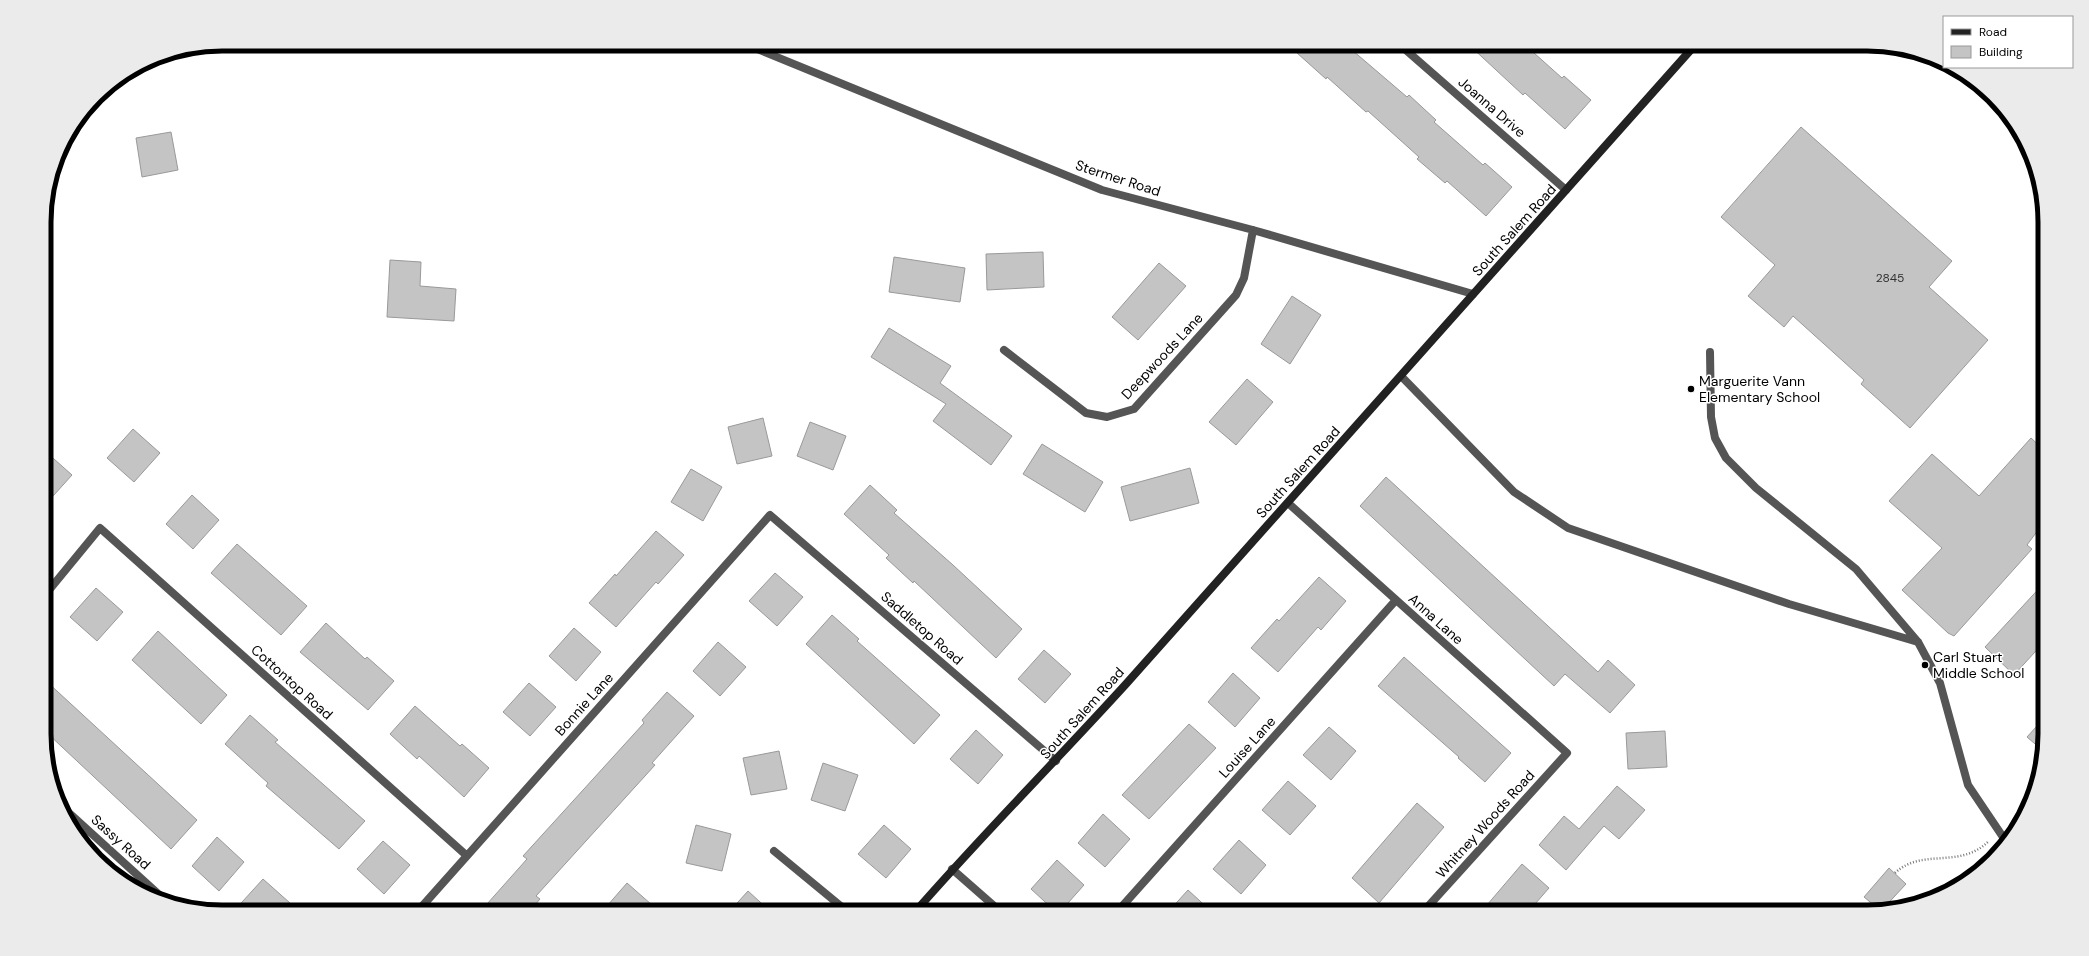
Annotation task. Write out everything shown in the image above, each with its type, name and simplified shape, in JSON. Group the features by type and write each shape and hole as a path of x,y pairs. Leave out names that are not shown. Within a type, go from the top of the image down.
{"main road":[{"name":"South Salem Road","path":"920,905 952,869 1056,761 1288,503 1690,51"}],"street":[{"name":"Stermer Road","path":"762,51 1102,190 1253,230 1474,294"},
{"name":"Joanna Drive","path":"1408,51 1566,190"},
{"name":"Deepwoods Lane","path":"1004,350 1086,413 1107,417 1134,409 1236,295 1244,278 1253,230"},
{"path":"1710,352 1711,417 1715,438 1726,458 1756,488 1856,569 1918,642 1940,683 1968,785 2003,838"},
{"path":"1401,376 1514,492 1568,528 1789,604 1918,642"},
{"name":"Anna Lane","path":"1288,503 1567,753"},
{"name":"Saddletop Road","path":"770,515 1056,761"},
{"name":"Bonnie Lane","path":"423,905 770,515"},
{"name":"Cottontop Road","path":"51,588 100,528 466,855"},
{"name":"Louise Lane","path":"1123,905 1396,600"},
{"name":"Whitney Woods Road","path":"1429,905 1567,753"},
{"name":"Sassy Road","path":"72,815 156,892"},
{"path":"774,851 840,905"},
{"path":"952,869 993,905"}],"path":[{"path":"1895,873 1907,863 1916,860 1958,858 1972,853 1989,841"}],"building":[{"path":"1295,51 1353,51 1407,97 1409,95 1436,120 1434,122 1483,165 1485,163 1512,187 1486,216 1447,181 1445,183 1417,159 1419,157 1368,111 1366,112 1327,77 1326,79"},
{"path":"1476,51 1532,51 1562,78 1564,76 1591,100 1565,129 1525,93 1523,95"},
{"path":"1801,127 1952,261 1929,287 1988,340 1910,428 1861,384 1864,380 1793,316 1784,327 1748,296 1775,265 1721,217"},
{"path":"171,132 178,170 142,177 136,138"},
{"path":"1043,252 1044,287 987,290 986,254"},
{"path":"894,257 965,268 960,302 889,292"},
{"path":"390,260 421,262 420,286 456,289 454,321 387,317"},
{"path":"1159,263 1186,286 1138,340 1112,317"},
{"path":"1292,296 1321,315 1290,364 1261,344"},
{"path":"889,328 951,366 940,383 1012,436 991,465 933,421 946,404 871,357"},
{"path":"1247,379 1273,402 1236,445 1209,422"},
{"path":"763,418 772,456 737,464 728,427"},
{"path":"810,422 846,436 833,470 797,456"},
{"path":"133,429 160,453 134,482 107,458"},
{"path":"2031,438 2038,444 2038,530 2027,545 2032,549 1954,636 1948,633 1902,590 1942,548 1889,501 1932,454 1979,496"},
{"path":"1042,444 1103,482 1085,512 1023,474"},
{"path":"51,456 72,475 51,498"},
{"path":"1190,468 1199,503 1130,521 1121,487"},
{"path":"691,469 722,487 703,521 671,502"},
{"path":"1386,477 1598,672 1608,660 1635,685 1610,713 1565,674 1554,686 1360,506"},
{"path":"870,485 897,510 894,513 1022,629 996,658 914,581 913,583 886,558 889,555 844,514"},
{"path":"192,495 219,520 193,549 166,524"},
{"path":"656,531 684,555 658,584 656,582 616,627 589,603 615,574 616,576"},
{"path":"237,544 307,606 281,635 211,573"},
{"path":"775,573 803,597 777,626 749,601"},
{"path":"1319,577 1346,601 1321,630 1318,627 1278,672 1251,648 1277,619 1279,621"},
{"path":"96,588 123,612 97,641 70,617"},
{"path":"2038,590 2038,649 2014,675 1985,647"},
{"path":"832,615 859,639 857,641 940,715 914,744 806,644"},
{"path":"326,623 365,659 367,657 394,681 368,710 300,652"},
{"path":"574,628 601,652 576,681 549,656"},
{"path":"158,631 227,695 201,724 132,660"},
{"path":"718,642 746,667 720,696 693,671"},
{"path":"1044,650 1071,674 1045,703 1018,679"},
{"path":"1404,657 1511,753 1485,782 1458,758 1459,757 1378,686"},
{"path":"1233,673 1260,698 1235,727 1208,702"},
{"path":"529,683 556,707 530,736 503,712"},
{"path":"51,686 197,820 171,849 51,737"},
{"path":"667,692 694,716 652,763 655,765 536,896 540,899 535,905 488,905 487,904 527,859 523,856 644,723 642,720"},
{"path":"415,706 460,746 462,744 489,768 464,797 419,756 417,759 390,734"},
{"path":"250,715 278,740 275,742 365,821 339,849 266,786 268,783 225,744"},
{"path":"1189,724 1216,748 1149,819 1122,795"},
{"path":"2038,725 2038,746 2027,737"},
{"path":"1329,727 1356,751 1331,780 1303,755"},
{"path":"976,730 1003,755 978,784 950,759"},
{"path":"1665,731 1667,767 1628,769 1626,733"},
{"path":"779,751 787,789 751,795 743,758"},
{"path":"823,763 858,775 845,811 811,800"},
{"path":"1288,781 1316,806 1290,835 1262,810"},
{"path":"1617,786 1645,810 1619,839 1604,826 1566,870 1539,845 1564,816 1579,829"},
{"path":"1417,803 1444,827 1379,903 1352,878"},
{"path":"1103,814 1130,839 1105,867 1078,843"},
{"path":"696,825 731,834 722,871 686,863"},
{"path":"884,825 911,849 886,878 858,854"},
{"path":"217,837 244,862 219,891 192,866"},
{"path":"1239,840 1266,865 1241,894 1213,869"},
{"path":"383,841 410,865 384,894 357,869"},
{"path":"1057,860 1084,885 1066,905 1048,905 1031,889"},
{"path":"1522,864 1549,888 1534,905 1487,905"},
{"path":"1889,868 1906,884 1887,904 1874,905 1864,897"},
{"path":"263,879 290,903 288,905 239,905"},
{"path":"627,883 652,905 608,905"},
{"path":"1188,890 1204,905 1174,905"},
{"path":"748,891 763,905 735,905"}],"place":[{"name":"Marguerite Vann Elementary School","path":"1691,389"},
{"name":"Carl Stuart Middle School","path":"1925,665"}]}
